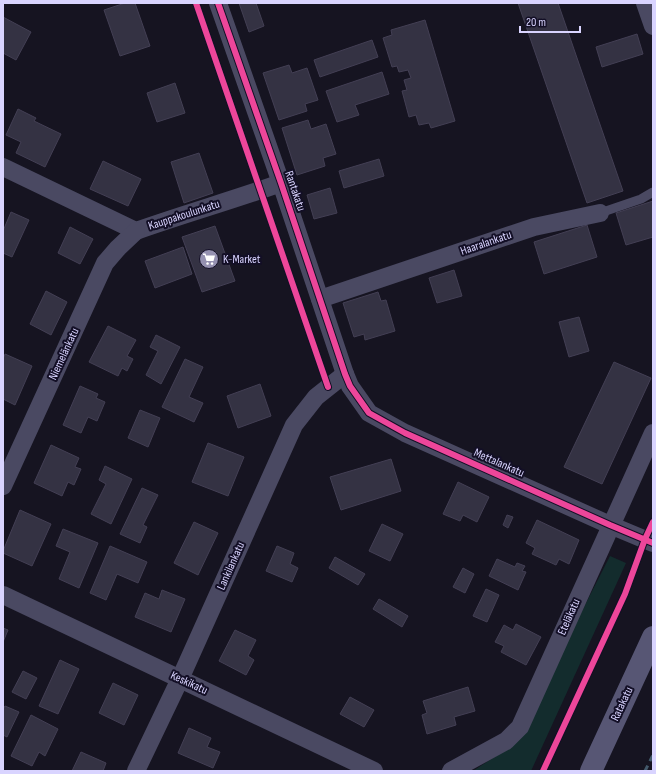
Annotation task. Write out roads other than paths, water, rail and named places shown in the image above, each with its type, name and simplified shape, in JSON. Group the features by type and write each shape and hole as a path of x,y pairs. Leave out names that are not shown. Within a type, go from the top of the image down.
{"main road":[{"name":"Ratakatu","path":"591,771 653,637"}],"street":[{"name":"Rantakatu","path":"218,3 347,380"},
{"path":"645,3 653,26"},
{"name":"Kauppakoulunkatu","path":"3,167 136,231 280,183"},
{"name":"Haaralankatu","path":"320,299 534,227 600,213"},
{"name":"Niemelänkatu","path":"3,486 105,263 136,231"},
{"name":"Mettalankatu","path":"347,380 369,413 405,433 653,543"},
{"name":"Lankilankatu","path":"136,771 180,679 294,425 316,397 347,380"},
{"name":"Eteläkatu","path":"451,771 506,741 520,727 610,525 653,433"},
{"name":"Keskikatu","path":"3,595 374,771"}],"lane":[{"name":"Haaralankatu","path":"600,213 640,199 653,192"}],"railway":[{"path":"645,771 653,755"}],"place":[{"name":"K-Market","path":"209,259"}]}
